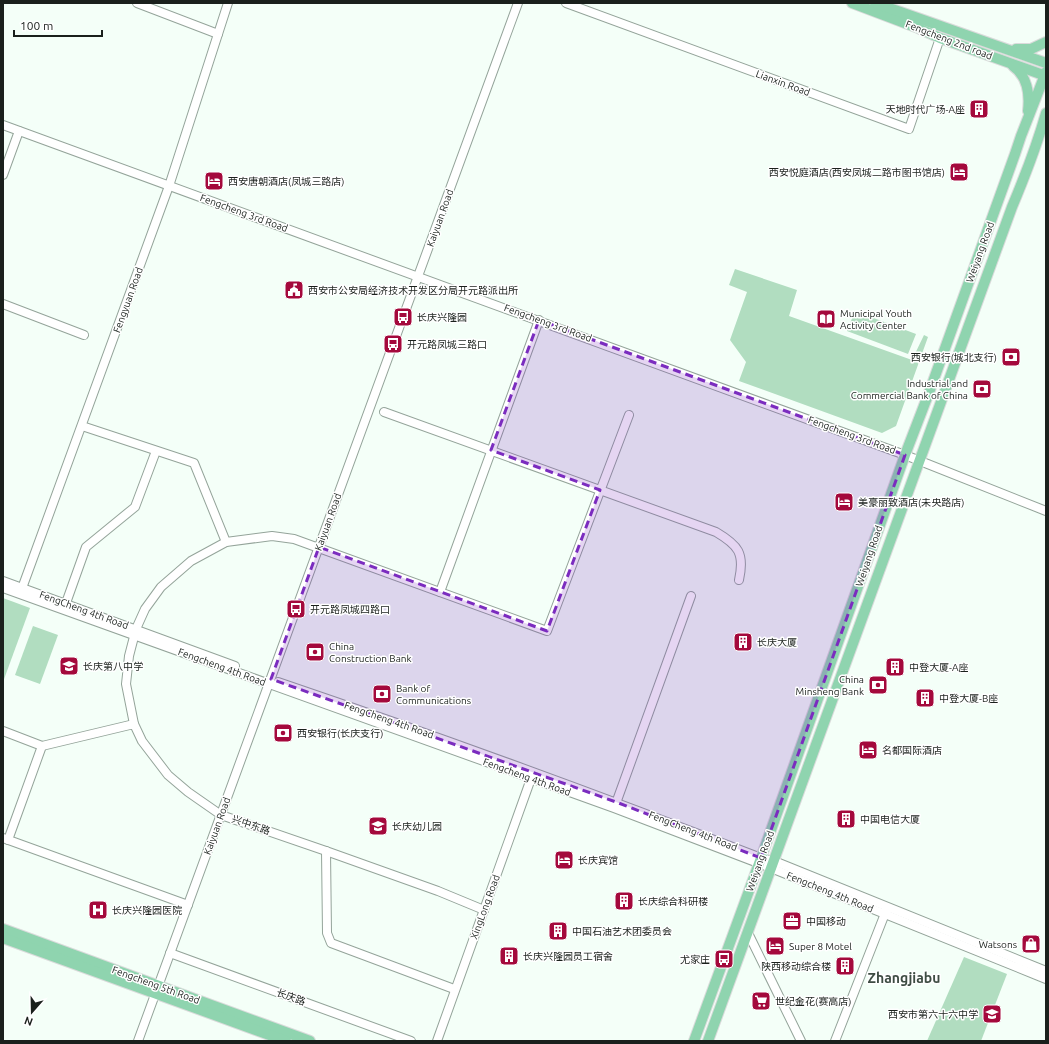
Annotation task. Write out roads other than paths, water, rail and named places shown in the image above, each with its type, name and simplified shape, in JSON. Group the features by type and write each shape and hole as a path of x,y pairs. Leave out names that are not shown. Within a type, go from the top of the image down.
{"main road":[{"name":"Fengcheng 2nd road","path":"852,3 1002,61 1046,74"},
{"name":"Fengcheng 2nd road","path":"874,3 1046,64"},
{"path":"994,45 1024,50 1036,47 1046,42"},
{"path":"1002,61 1015,68 1025,81 1029,99 1026,122"},
{"name":"Weiyang Road","path":"694,1041 1026,122 1046,74"},
{"name":"Weiyang Road","path":"708,1041 1009,214 1023,181 1046,113"},
{"path":"1040,134 1046,124"},
{"name":"Fengcheng 5th Road","path":"3,929 286,1041"},
{"name":"Fengcheng 5th Road","path":"3,938 310,1041"}],"street":[{"path":"137,3 218,34"},
{"name":"Fengyuan Road","path":"21,591 169,186 228,3"},
{"name":"Kaiyuan Road","path":"138,1041 518,3"},
{"name":"Lianxin Road","path":"566,3 909,129 940,38"},
{"name":"Fengcheng 3rd Road","path":"3,125 919,460 1046,511"},
{"path":"3,175 19,131"},
{"path":"3,304 84,335"},
{"path":"440,592 539,320"},
{"path":"384,412 716,532 731,541 740,554 741,570 739,580"},
{"path":"82,426 194,464 226,542 272,536 294,539 547,631 629,415"},
{"path":"66,603 86,547 135,506 156,451"},
{"name":"兴中东路","path":"226,542 191,561 161,587 145,608 135,632 129,656 126,684 134,724 142,741 168,775 188,792 221,815 326,850 438,891 484,910"},
{"name":"FengCheng 4th Road","path":"3,581 21,591 66,603 135,632 270,682 615,805 772,865"},
{"name":"Fengcheng 4th Road","path":"3,588 21,591 135,632"},
{"path":"615,805 691,596"},
{"path":"3,731 42,746 134,724"},
{"path":"42,746 6,839 188,905"},
{"name":"XingLong Road","path":"436,1041 532,775"},
{"path":"326,850 326,933 331,943 454,989"},
{"name":"Fengcheng 4th Road","path":"772,865 886,911 1046,979"},
{"path":"835,1041 886,911"},
{"name":"Fengcheng 4th Road","path":"886,911 1046,971"},
{"path":"748,933 801,1041"},
{"name":"长庆路","path":"170,953 411,1041"}],"place":[{"name":"天地时代广场-A座","path":"979,109"},
{"name":"西安悦庭酒店(西安凤城二路市图书馆店)","path":"959,172"},
{"name":"西安唐朝酒店(凤城三路店)","path":"214,181"},
{"name":"西安市公安局经济技术开发区分局开元路派出所","path":"294,290"},
{"name":"长庆兴隆园","path":"403,317"},
{"name":"Municipal Youth Activity Center","path":"826,319"},
{"name":"开元路凤城三路口","path":"393,344"},
{"name":"西安银行(城北支行)","path":"1011,357"},
{"name":"Industrial and Commercial Bank of China","path":"982,389"},
{"name":"美豪丽致酒店(未央路店)","path":"844,502"},
{"name":"开元路凤城四路口","path":"296,609"},
{"name":"长庆大厦","path":"743,642"},
{"name":"China Construction Bank","path":"315,652"},
{"name":"长庆第八中学","path":"69,666"},
{"name":"中登大厦-A座","path":"895,667"},
{"name":"China Minsheng Bank","path":"878,685"},
{"name":"Bank of Communications","path":"382,694"},
{"name":"中登大厦-B座","path":"925,698"},
{"name":"西安银行(长庆支行)","path":"283,733"},
{"name":"名都国际酒店","path":"868,750"},
{"name":"中国电信大厦","path":"846,819"},
{"name":"长庆幼儿园","path":"378,826"},
{"name":"长庆宾馆","path":"564,860"},
{"name":"长庆综合科研楼","path":"624,901"},
{"name":"长庆兴隆园医院","path":"98,910"},
{"name":"中国移动","path":"792,921"},
{"name":"中国石油艺术团委员会","path":"558,931"},
{"name":"Watsons","path":"1031,944"},
{"name":"Super 8 Motel","path":"775,946"},
{"name":"长庆兴隆园员工宿舍","path":"509,956"},
{"name":"尤家庄","path":"724,959"},
{"name":"陕西移动综合楼","path":"845,966"},
{"name":"世纪金花(赛高店)","path":"761,1001"},
{"name":"西安市第六十六中学","path":"992,1014"}],"district":[{"name":"Zhangjiabu","path":"904,978"}]}
